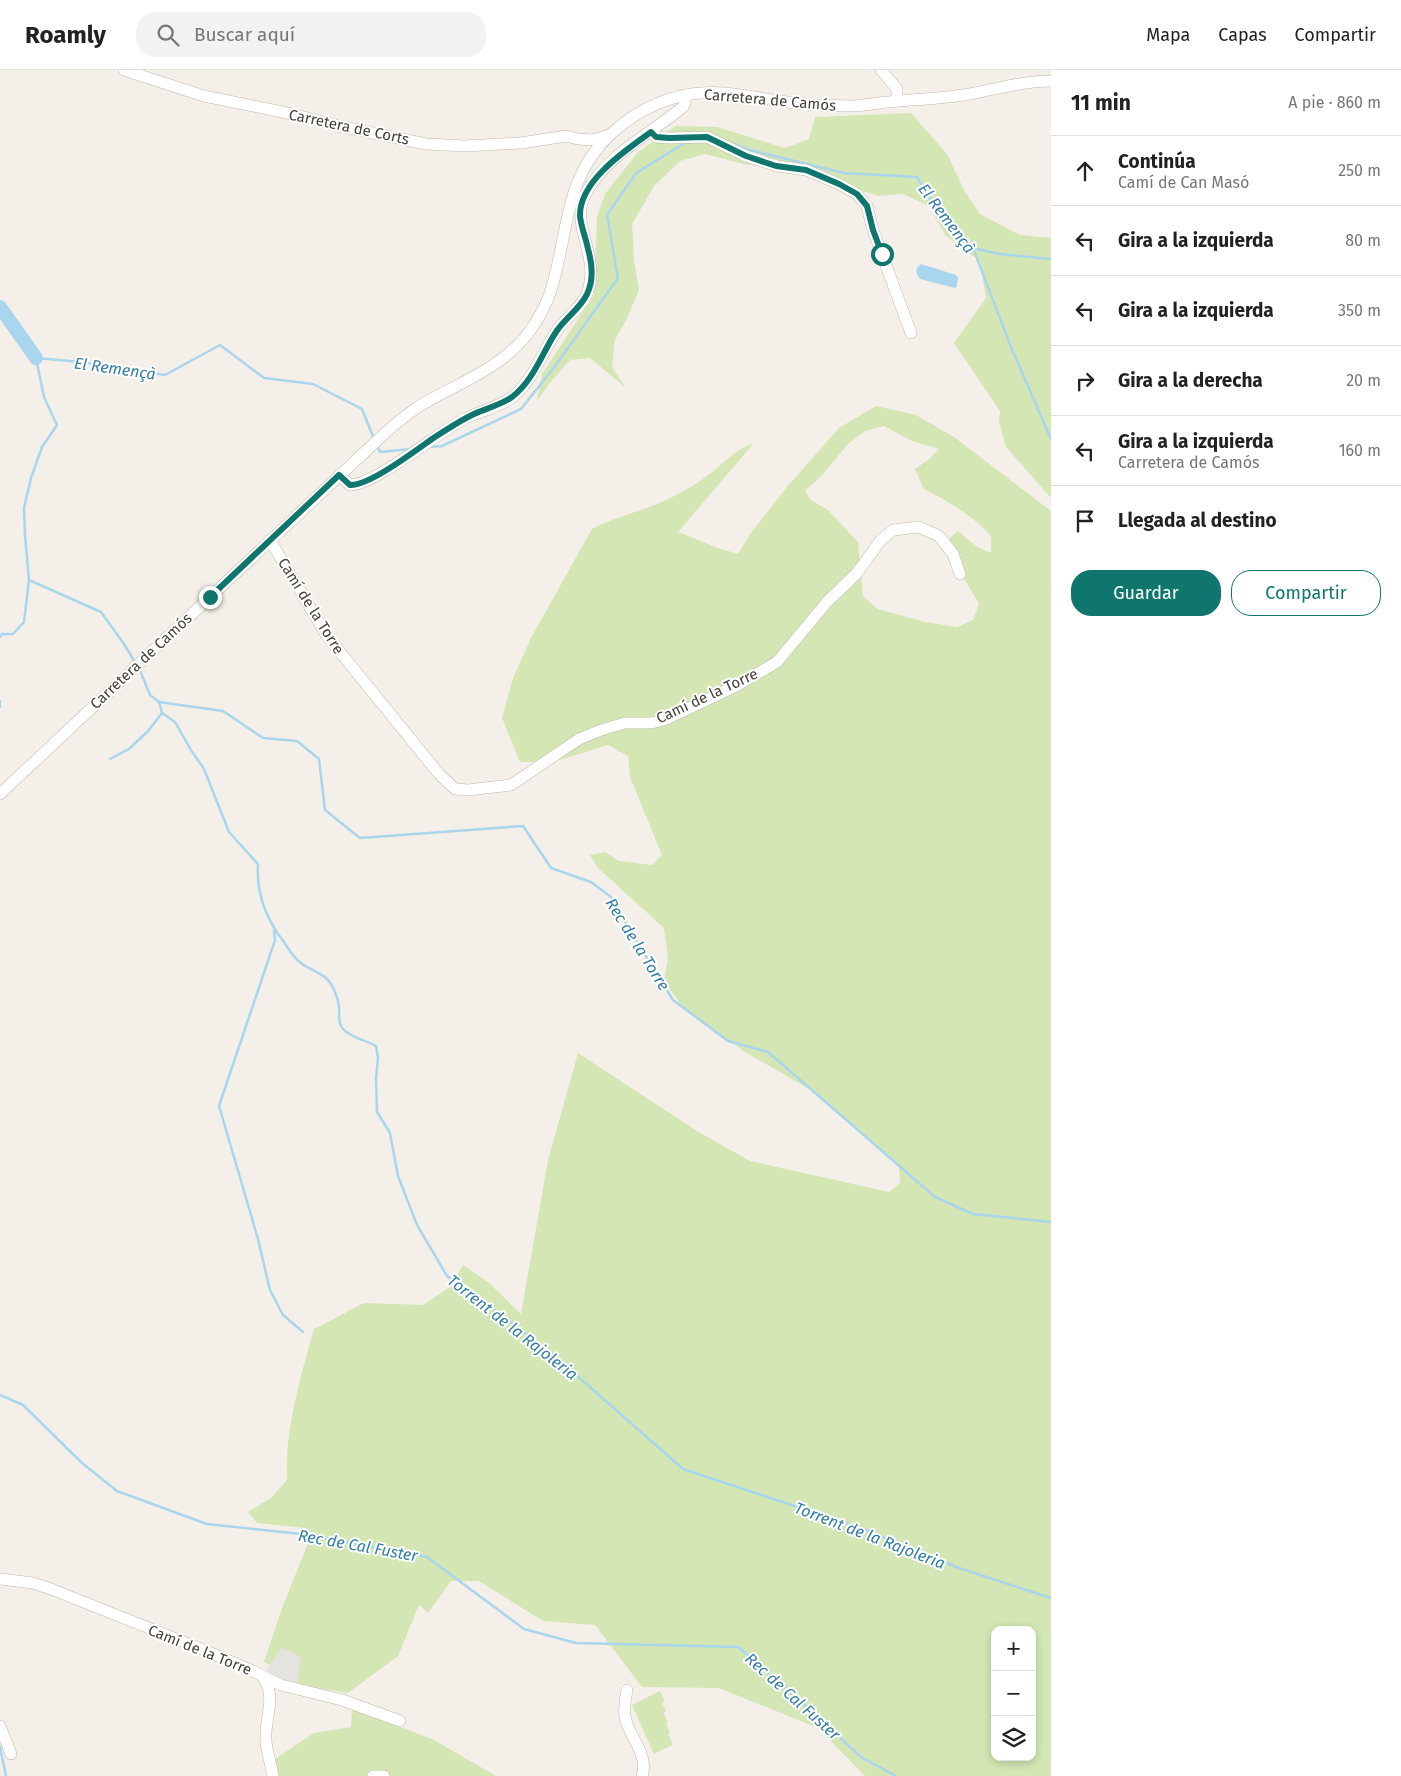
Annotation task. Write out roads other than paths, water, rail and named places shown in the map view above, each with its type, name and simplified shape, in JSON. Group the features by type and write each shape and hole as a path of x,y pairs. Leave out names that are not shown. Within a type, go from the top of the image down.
{"street":[{"name":"Carretera de Corts","path":"124,70 204,96 426,144 465,146 512,143 566,136 584,140 599,139 610,134"},
{"path":"882,70 897,89 897,101"},
{"name":"Carretera de Camós","path":"0,794 384,434 418,407 496,364 518,345 531,330 551,291 569,207 577,182 593,154 610,134 630,118 658,103 685,95 709,92 824,106 855,106 960,96 1015,84 1051,81"},
{"path":"343,472 350,485 361,483 464,419 512,397 531,377 556,332 587,294 591,283 591,260 580,216 584,197 603,170 683,108 685,95"},
{"path":"668,100 674,109 672,116"},
{"path":"651,132 656,137 707,137 746,156 776,166 806,170 857,194 867,206 873,230 912,333"},
{"path":"584,140 593,154"},
{"name":"Camí de la Torre","path":"270,540 327,636 439,774 455,789 468,790 511,785 579,739 625,723 651,723 664,720 736,686 777,662 827,602 857,573 881,540 893,530 919,526 939,536 953,554 960,574"},
{"name":"Camí de la Torre","path":"0,1579 32,1583 51,1589 204,1650 281,1685 342,1700 400,1721"},
{"path":"261,1675 268,1687 271,1703 266,1740 274,1776"},
{"path":"627,1690 624,1705 625,1719 643,1756 642,1776"},
{"path":"0,1726 11,1754"},
{"path":"373,1776 384,1776"}],"water":[{"path":"921,264 956,275 958,278 957,286 955,288 920,279 916,272"}],"waterway":[{"name":"El Remençà","path":"428,447 442,446 521,409 555,366 618,278 607,215 636,173 688,141"},
{"name":"El Remençà","path":"734,144 746,149 844,173 917,177 937,211 973,248 1011,347 1051,439"},
{"path":"973,248 999,254 1051,259"},
{"name":"El Remençà","path":"0,307 36,358"},
{"name":"El Remençà","path":"0,637 2,634 13,634 24,622 29,580 24,508 31,478 42,447 57,425 44,397 36,358 81,362 165,375 220,345 264,378 313,384 362,409 374,439"},
{"name":"El Remençà","path":"377,446 380,452 411,449"},
{"name":"Torrent de la Rajoleria","path":"29,580 101,612 136,664"},
{"name":"Torrent de la Rajoleria","path":"139,668 150,695 159,702 162,713 175,722 204,769 229,832 258,864 261,896 272,924 298,961 327,979 338,1000 339,1021 343,1029 350,1035 376,1046 378,1058 376,1078 377,1112 390,1133 398,1176 417,1225 447,1276 549,1351 683,1469 858,1527 959,1568 1051,1598"},
{"name":"Rec de Cal Fuster","path":"0,701 0,707"},
{"name":"Rec de la Torre","path":"159,702 223,711 263,738 297,741 319,759 325,810 360,838 523,826 551,868 591,882 611,897 673,1000 728,1041 768,1052 935,1197 973,1214 1051,1222"},
{"path":"110,759 129,749 148,731 162,713"},
{"path":"274,931 275,940 219,1106 258,1239 270,1290 283,1315 303,1332"},
{"name":"Rec de Cal Fuster","path":"0,1395 23,1405 82,1463 117,1491 207,1524 301,1534 427,1557 524,1629 576,1643 738,1647 861,1757 896,1776"},
{"path":"0,1747 6,1776"}]}
